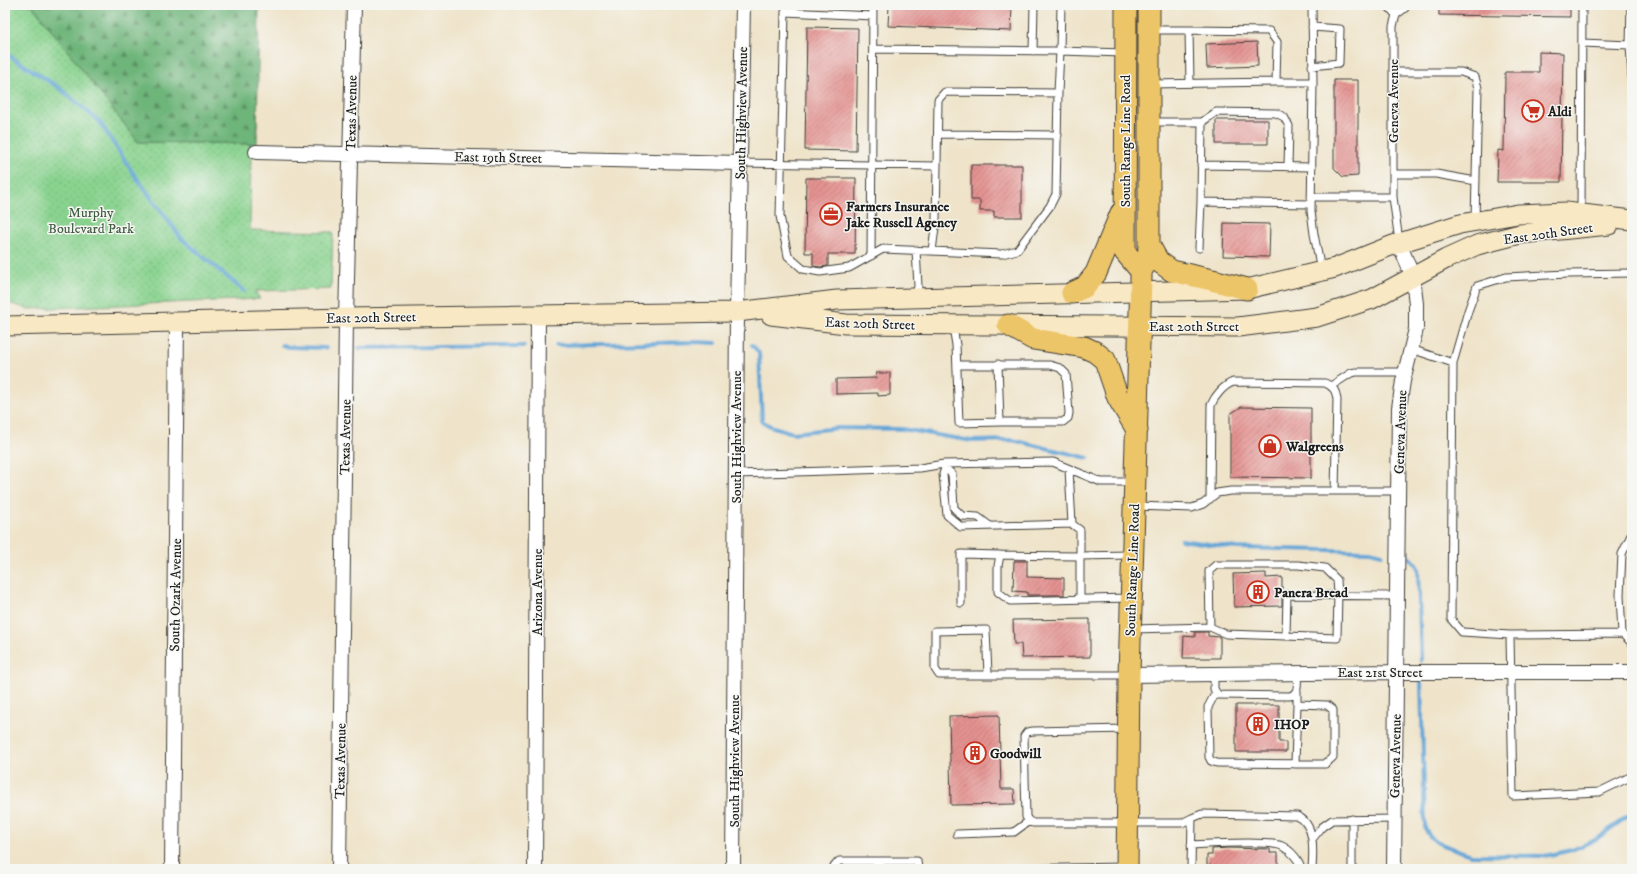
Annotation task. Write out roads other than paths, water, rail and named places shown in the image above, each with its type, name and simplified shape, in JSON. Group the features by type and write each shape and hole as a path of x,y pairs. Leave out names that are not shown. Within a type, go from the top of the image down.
{"main road":[{"name":"South Range Line Road","path":"1126,5 1125,252 1140,271 1141,292 1129,675 1127,868"},
{"name":"South Range Line Road","path":"1140,271 1148,260 1149,246 1149,5"},
{"path":"1072,294 1085,287 1096,273 1125,205"},
{"name":"East 20th Street","path":"5,326 538,314 737,312 838,300 1247,289 1335,268 1399,243 1460,224 1518,214 1566,212 1632,220"},
{"name":"East 20th Street","path":"737,312 846,324 1238,327 1317,317 1372,299 1446,259 1477,246 1520,234 1632,223"},
{"path":"1149,246 1158,261 1172,271 1247,289"},
{"path":"1008,325 1034,339 1084,347 1095,352 1104,360 1118,398 1137,430"}],"street":[{"name":"Texas Avenue","path":"339,869 346,318 354,5"},
{"name":"South Highview Avenue","path":"733,869 737,312 743,5"},
{"name":"East 19th Street","path":"256,152 740,163"},
{"name":"Geneva Avenue","path":"1394,869 1399,408 1416,329 1416,304 1413,277 1399,243"},
{"name":"Arizona Avenue","path":"535,869 538,314"},
{"name":"South Ozark Avenue","path":"172,869 178,322"},
{"name":"East 21st Street","path":"1129,675 1396,672 1632,672"}],"lane":[{"path":"870,256 873,5"},
{"path":"1033,51 1034,5"},
{"path":"873,16 786,9 780,216 788,256 803,269 820,272 849,268 883,249 1002,254 1017,250 1050,206 1056,194 1060,5"},
{"path":"1312,5 1313,82 1311,201 1314,234 1321,271"},
{"path":"1387,5 1396,15 1405,8 1406,5"},
{"path":"1581,214 1582,5"},
{"path":"1632,5 1632,77"},
{"name":"Geneva Avenue","path":"1396,15 1394,26 1393,72 1393,197 1399,243"},
{"path":"1312,27 1340,29 1340,63 1312,66"},
{"path":"1150,30 1269,31 1277,42 1276,82"},
{"path":"1189,30 1190,83"},
{"path":"1582,43 1631,45"},
{"path":"873,49 1126,53"},
{"path":"1393,72 1461,72 1475,77 1478,88 1475,222"},
{"path":"1150,84 1313,82"},
{"path":"932,251 936,220 938,100 945,92 1058,94"},
{"path":"1150,122 1202,122 1216,112 1276,114 1284,117 1289,126 1288,167"},
{"path":"1199,248 1202,122"},
{"path":"938,134 1058,135"},
{"path":"740,163 937,166"},
{"path":"1201,165 1312,167"},
{"path":"1393,174 1436,174 1476,182"},
{"path":"1200,202 1311,201 1393,197"},
{"path":"916,250 918,286 916,297"},
{"path":"1632,273 1506,277 1477,286 1468,311 1454,363 1451,620 1462,632 1510,635 1622,634 1632,643"},
{"path":"953,325 956,345 960,423 1064,422 1068,418 1069,413 1066,374 1060,368 1050,365 957,364"},
{"path":"1411,349 1454,363"},
{"path":"998,364 1000,422"},
{"path":"1331,386 1351,373 1356,372 1406,372"},
{"path":"1210,499 1211,405 1214,399 1227,384 1233,382 1325,383 1331,386 1336,392 1337,400 1336,491"},
{"path":"736,474 1053,462 1101,482 1135,482"},
{"path":"944,466 943,474 947,515 961,527 1072,524 1080,530 1080,599"},
{"path":"944,466 952,474 954,508 962,516 978,517 990,526"},
{"path":"1068,469 1072,524"},
{"path":"1134,506 1192,508 1203,504 1217,493 1231,491 1398,491"},
{"path":"1622,634 1620,594 1622,554 1632,533"},
{"path":"960,603 961,554 1080,556 1133,555"},
{"path":"1000,554 998,566 998,592 1010,601 1131,598"},
{"path":"1131,629 1210,627 1226,634 1337,638 1338,594 1336,580 1325,568 1298,565 1216,565 1209,571 1210,627"},
{"path":"1286,636 1287,595 1338,594 1396,596"},
{"path":"988,674 986,630 935,631 935,669 939,675 1129,675"},
{"path":"1510,635 1513,796 1599,792 1632,776"},
{"path":"1296,764 1297,673"},
{"path":"1214,674 1216,692 1208,707 1209,757 1212,761 1217,763 1325,764 1333,758 1333,710 1327,705 1297,704"},
{"path":"1216,692 1218,695 1290,696 1297,691"},
{"path":"1128,728 1027,732 1024,736 1026,816 1029,821 1033,823 1128,822 1182,824 1202,814 1297,816 1301,818 1313,838 1312,869"},
{"path":"1191,869 1192,818"},
{"path":"1352,819 1352,869"},
{"path":"1313,838 1322,827 1332,820 1394,819"},
{"path":"957,834 1014,832 1029,821"},
{"path":"1192,845 1268,843 1282,846 1298,858 1301,869"},
{"path":"832,869 839,861 917,861 918,869"},
{"path":"1009,869 1127,868"}],"waterway":[{"path":"5,53 58,87 99,121 135,176 182,239 244,291"},
{"path":"556,345 699,342 716,343"},
{"path":"282,345 289,347 326,348"},
{"path":"752,345 759,353 762,421 770,426 793,433 838,428 902,429 972,441 1012,440 1088,458"},
{"path":"359,348 524,346"},
{"path":"1181,540 1237,548 1370,551 1382,554"},
{"path":"1406,555 1413,560 1418,568 1421,661"},
{"path":"1421,683 1425,828 1430,837 1438,843 1471,855 1545,856 1572,850 1595,840 1632,813"}],"place":[{"name":"Aldi","path":"1533,111"},
{"name":"Farmers Insurance Jake Russell Agency","path":"831,214"},
{"name":"Walgreens","path":"1270,446"},
{"name":"Panera Bread","path":"1258,592"},
{"name":"IHOP","path":"1258,724"},
{"name":"Goodwill","path":"975,753"}],"park label":[{"name":"Murphy Boulevard Park","path":"91,220"}]}
